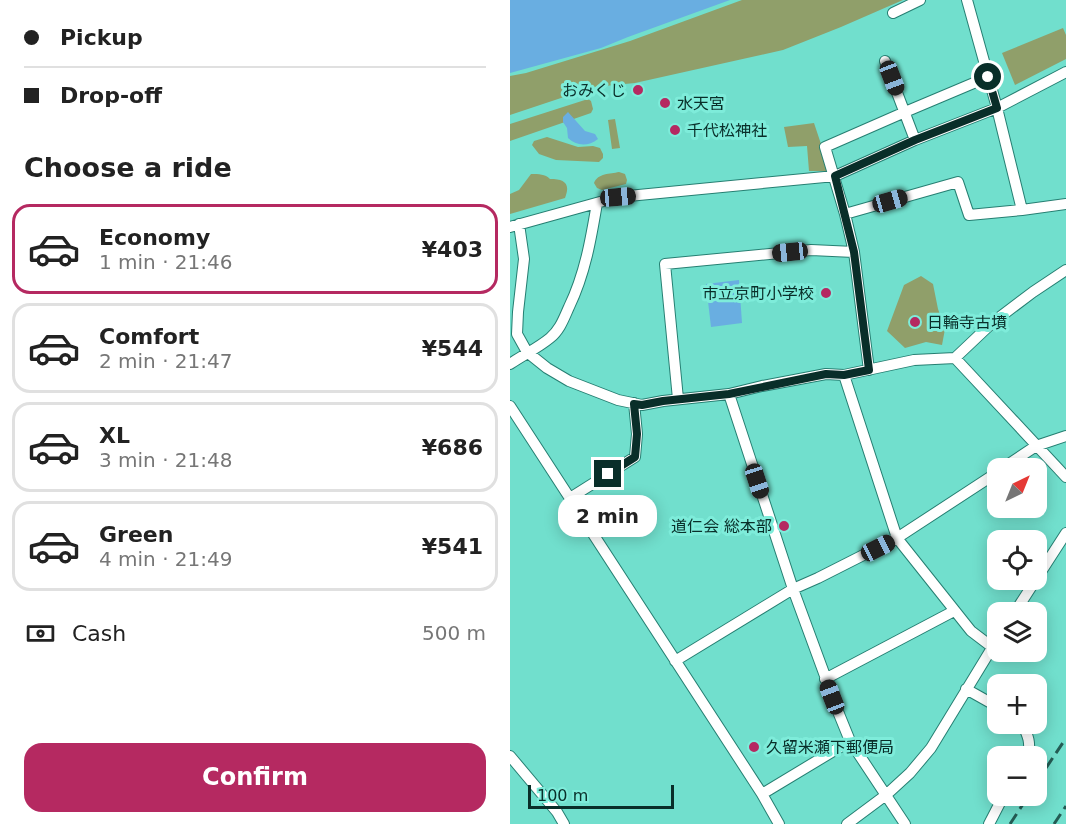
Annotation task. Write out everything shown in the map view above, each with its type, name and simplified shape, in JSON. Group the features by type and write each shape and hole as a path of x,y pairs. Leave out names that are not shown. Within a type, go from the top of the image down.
{"street":[{"path":"893,13 921,0"},
{"path":"967,0 1022,210"},
{"path":"885,61 915,140"},
{"path":"1066,72 997,108 915,140 835,176 618,197 514,225 524,259 517,334 527,352 547,368 569,381 608,396 642,405 729,394 826,374 844,375 914,360 955,358 992,323 1066,270"},
{"path":"869,370 854,252 835,176 825,147 988,77"},
{"path":"845,214 958,182 969,215 1066,204"},
{"path":"510,364 550,338 562,323 577,291 586,263 597,203"},
{"path":"678,399 666,264 811,250 854,252"},
{"path":"955,358 1066,477"},
{"path":"844,375 897,538 970,631 987,639"},
{"path":"729,394 793,589 850,741 905,824"},
{"path":"570,498 635,457 637,434 634,404"},
{"path":"510,406 762,794 779,824"},
{"path":"1018,458 1036,446 1066,436"},
{"path":"675,661 793,589 897,538 987,479"},
{"path":"1021,602 1066,533"},
{"path":"825,679 954,610"},
{"path":"847,824 886,795 910,773 931,748 987,656"},
{"path":"966,689 987,701"},
{"path":"762,794 850,741"},
{"path":"510,756 564,824"},
{"path":"989,824 998,806"}],"green space":[{"path":"742,0 903,0 783,50 635,83 594,87 510,115 510,76 630,41"},
{"path":"1063,28 1066,35 1066,59 1015,85 1002,53"},
{"path":"588,99 593,109 591,113 510,141 510,124"},
{"path":"615,119 620,148 612,149 608,120"},
{"path":"814,123 830,171 809,171 807,146 788,147 784,127"},
{"path":"547,137 578,147 600,148 603,158 599,162 556,160 539,154 532,145 534,141"},
{"path":"619,172 625,174 626,184 602,190 594,183 601,176"},
{"path":"531,174 546,176 565,183 567,193 565,198 510,214 510,194 519,190"},
{"path":"921,276 933,284 945,329 942,345 926,342 905,348 887,331 904,285"}],"water":[{"path":"510,0 730,0 601,48 510,73"},
{"path":"568,112 585,131 595,134 598,139 582,144 575,143 568,138 563,117"},
{"path":"739,280 742,323 711,327 706,284"}],"railway":[{"path":"1047,766 1066,738"},
{"path":"1010,824 1022,806"},
{"path":"1054,824 1066,806"}],"place":[{"name":"おみくじ","path":"638,90"},
{"name":"水天宮","path":"665,103"},
{"name":"千代松神社","path":"675,130"},
{"name":"市立京町小学校","path":"826,293"},
{"name":"日輪寺古墳","path":"915,322"},
{"name":"道仁会 総本部","path":"784,526"},
{"name":"久留米瀬下郵便局","path":"754,747"}],"route":[{"path":"608,474 635,457 637,434 634,404 642,405 729,394 826,374 844,375 869,370 854,252 835,176 915,140 997,108 988,77"}]}
